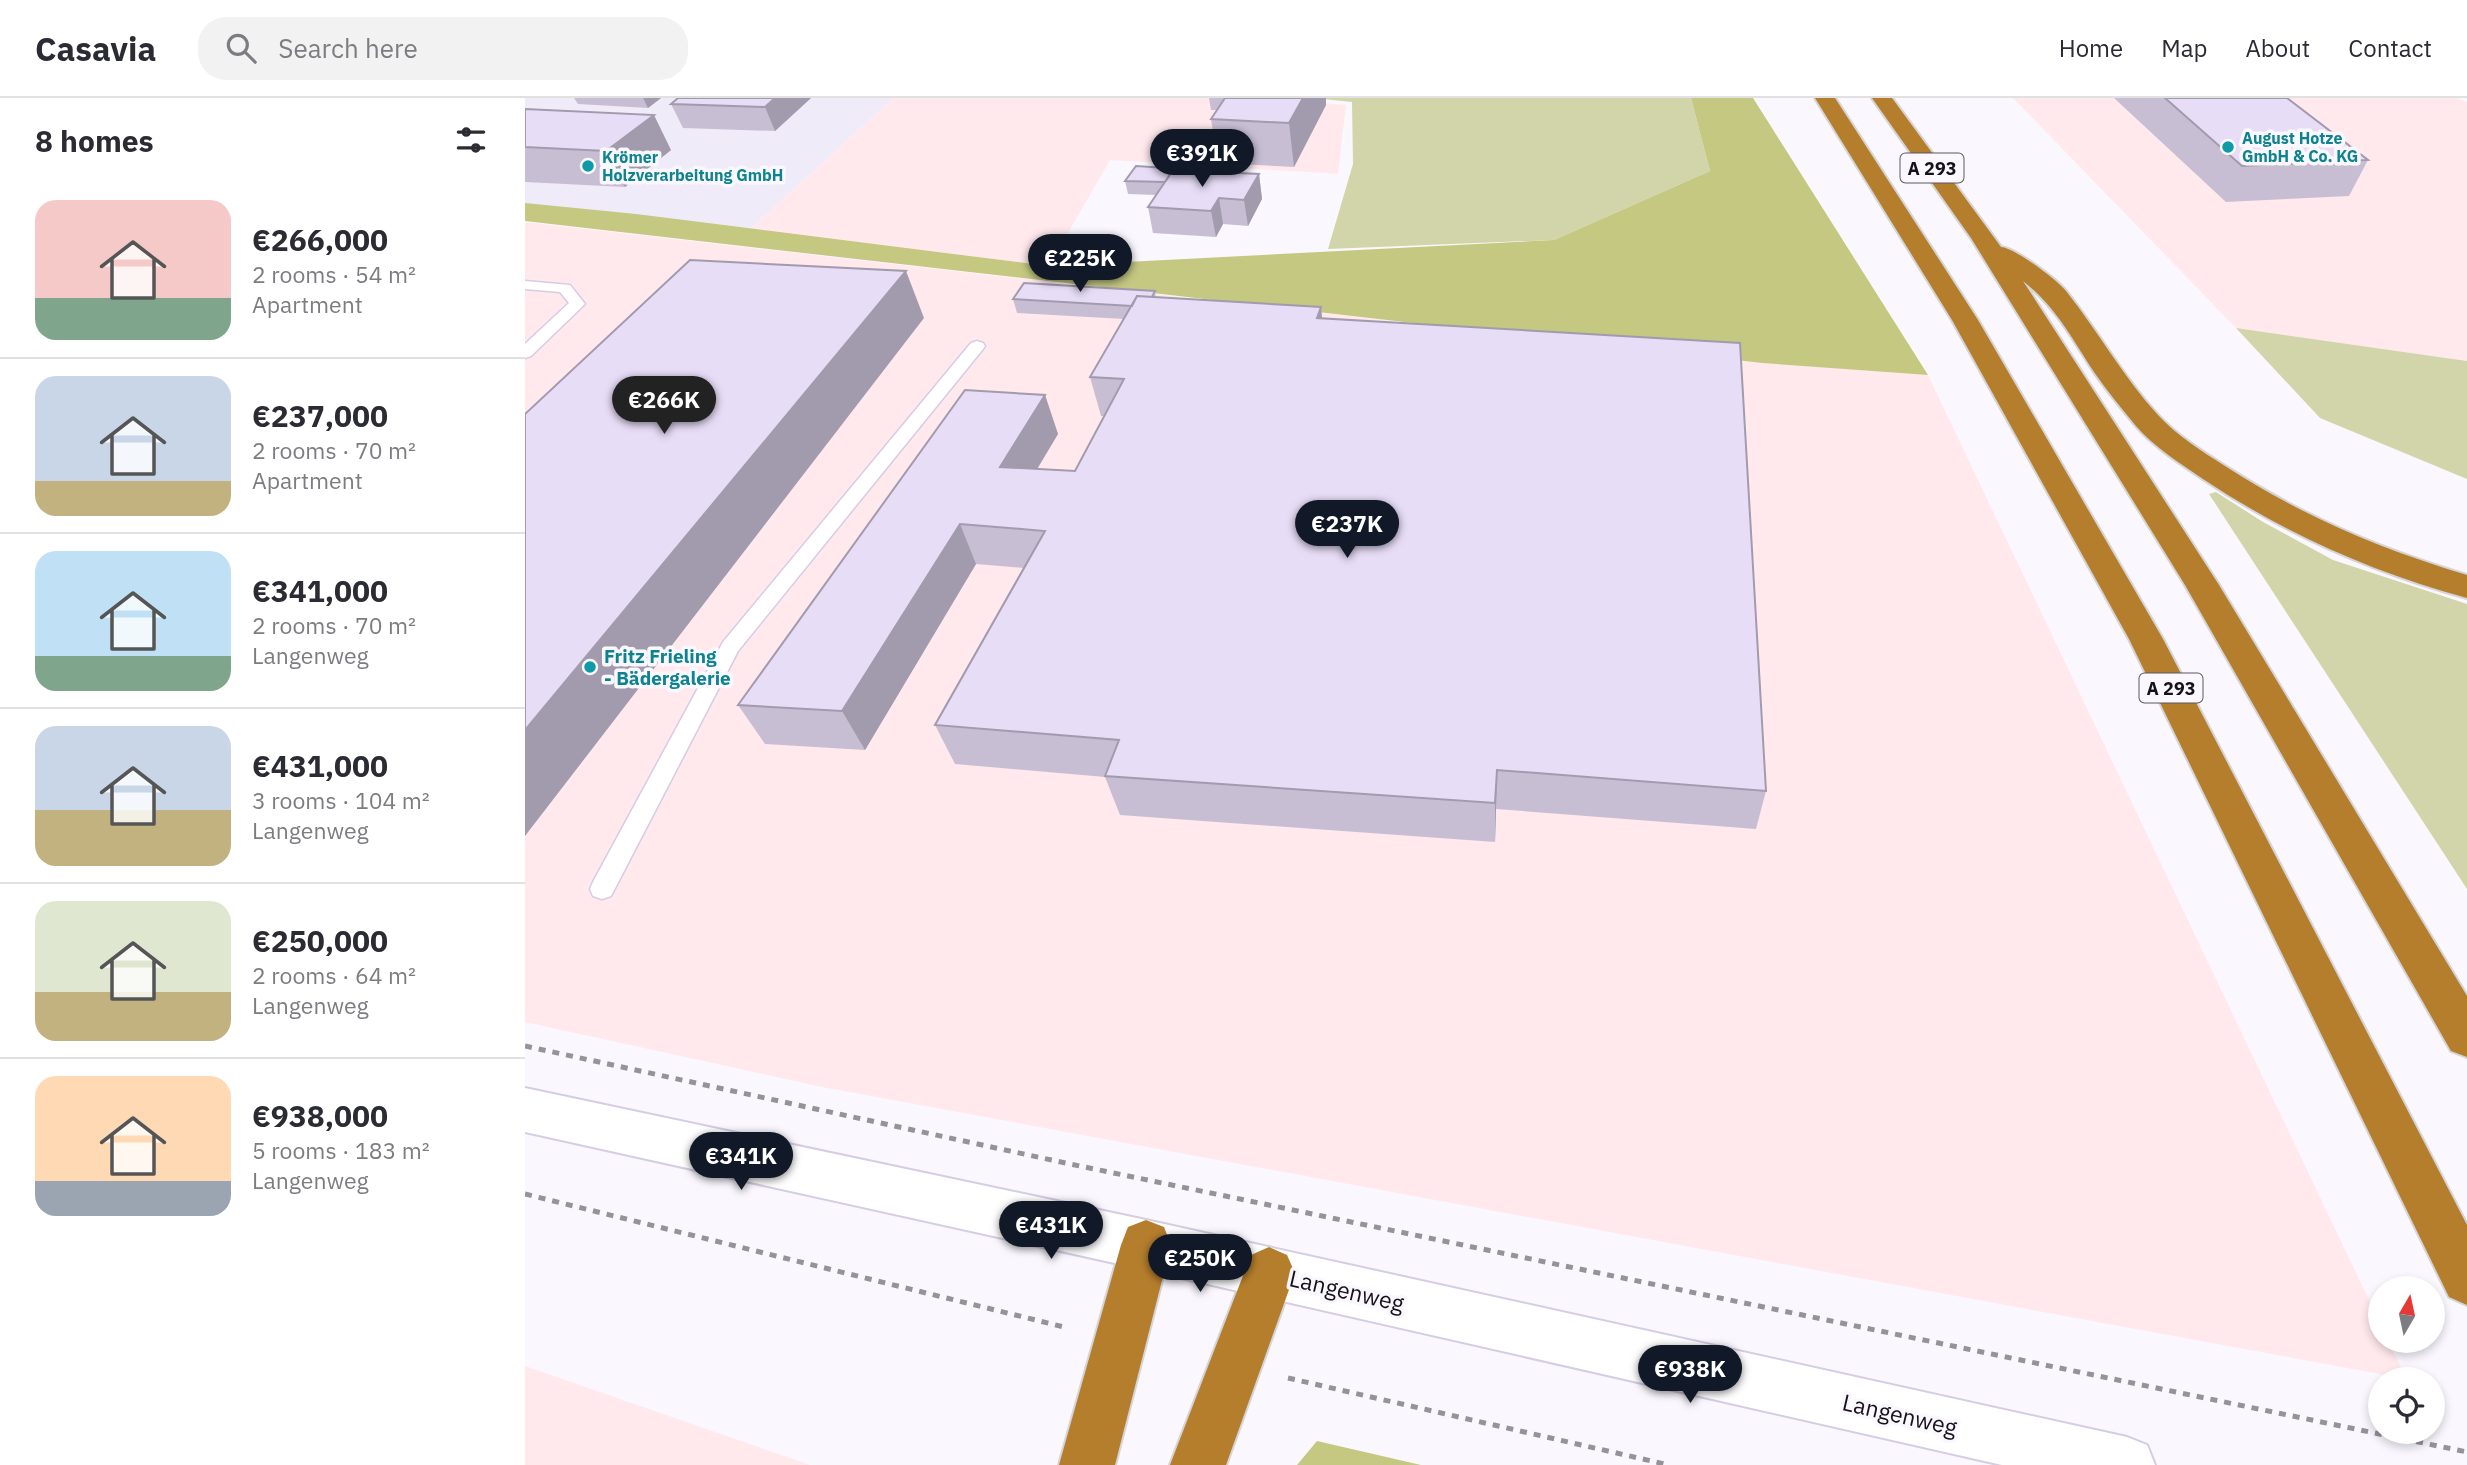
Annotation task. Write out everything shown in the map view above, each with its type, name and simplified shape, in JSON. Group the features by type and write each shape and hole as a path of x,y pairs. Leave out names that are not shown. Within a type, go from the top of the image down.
{"highway":[{"name":"A 293","path":"1825,98 1965,320 2146,639 2467,1279"},
{"name":"A 293","path":"1882,98 1982,237 2202,585 2467,1037"},
{"path":"1982,237 2055,294 2108,372 2149,423 2195,460 2265,506 2328,537 2398,565 2467,587"},
{"path":"1087,1465 1146,1245"},
{"path":"1198,1465 1269,1273"}],"street":[{"name":"Langenweg","path":"525,1110 1146,1245 2127,1465"}],"lane":[{"path":"525,285 565,288 577,304 525,353"},
{"path":"602,888 730,648 977,346"}],"path":[{"path":"525,1046 1111,1172 2467,1452"}],"shaded area":[{"path":"525,98 893,98 751,228 525,204"},
{"path":"893,98 1266,98 1346,105 1338,174 1110,160 1049,266 751,228"},
{"path":"2013,98 2457,98 2467,102 2467,361 2236,328"},
{"path":"525,222 1762,363 1928,375 2368,1298 2368,1353 2394,1353 2401,1367 2368,1367 2368,1372 822,1087 525,1022"},
{"path":"525,1366 810,1465 525,1465"}],"green space":[{"path":"1312,98 1691,98 1710,171 1554,240 1328,249 1353,164 1352,102"},
{"path":"1691,98 1753,98 1928,375 1762,363 525,221 525,203 636,214 1049,266 1554,240 1710,171"},
{"path":"2236,328 2467,361 2467,479 2320,418"},
{"path":"2216,492 2263,522 2333,560 2467,604 2467,889 2209,494"},
{"path":"1317,1441 1421,1465 1297,1465"}],"building":[{"path":"678,98 775,98 765,107 671,104"},
{"path":"1225,98 1303,98 1289,123 1211,119"},
{"path":"2165,98 2287,98 2368,160 2242,166"},
{"path":"525,109 654,115 606,151 525,147"},
{"path":"1136,166 1198,170 1173,170 1165,182 1125,181"},
{"path":"1173,170 1259,174 1244,200 1219,198 1211,211 1148,207"},
{"name":"Fritz Frieling - Bädergalerie","path":"690,260 906,271 525,730 525,414"},
{"path":"1024,283 1155,291 1152,297 1137,296 1132,306 1013,299"},
{"path":"1137,296 1321,307 1317,318 1740,343 1766,791 1497,770 1495,803 1105,776 1119,740 935,725 1045,531 960,524 842,711 738,705 965,390 1045,395 1000,467 1075,471 1124,379 1090,377"}],"place":[{"name":"August Hotze GmbH & Co. KG","path":"2228,147"},
{"name":"Krömer Holzverarbeitung GmbH","path":"588,166"},
{"name":"Fritz Frieling - Bädergalerie","path":"590,667"}]}
